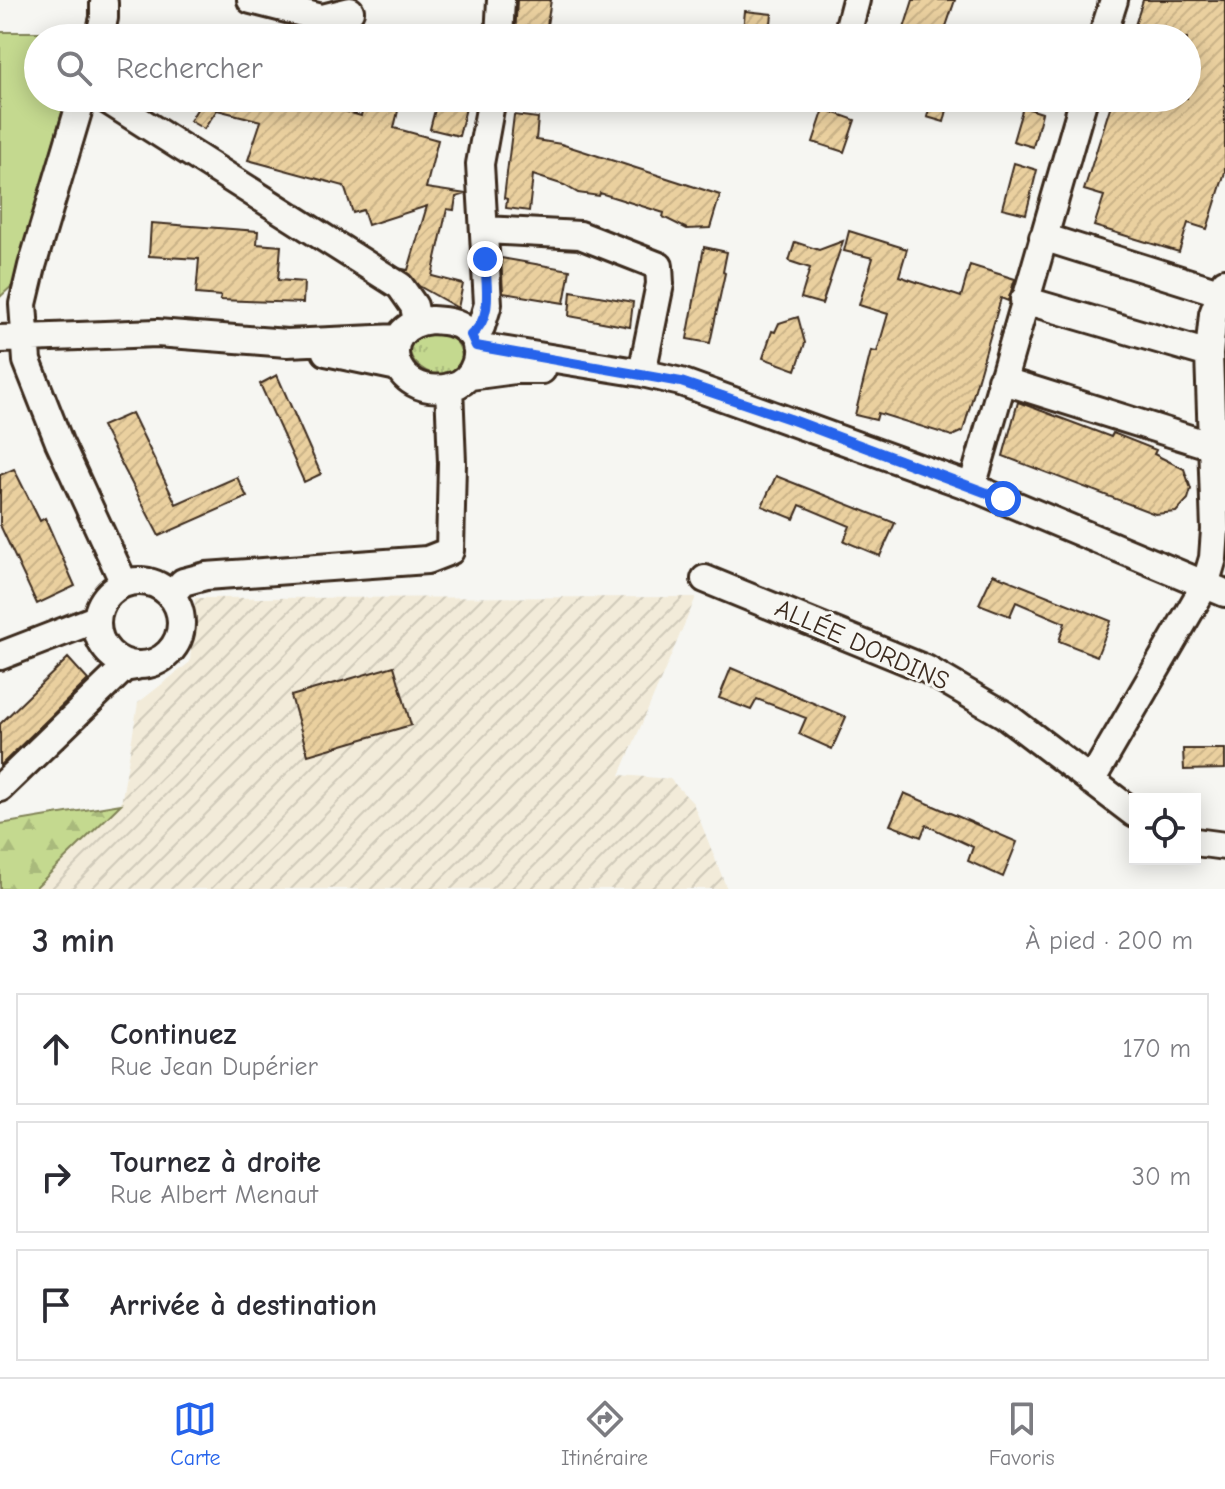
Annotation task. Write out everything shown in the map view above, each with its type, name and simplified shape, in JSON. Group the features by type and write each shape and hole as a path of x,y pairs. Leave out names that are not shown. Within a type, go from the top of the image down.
{"street":[{"path":"251,0 322,18 350,11"},
{"path":"500,24 501,0"},
{"path":"1106,24 1114,0"},
{"path":"102,24 106,1"},
{"path":"78,112 13,338 27,361 59,442 124,583"},
{"path":"126,112 400,286 414,306 395,352 398,367 405,378 419,386 460,382 515,370 630,372"},
{"path":"171,595 183,582 206,576 427,560 450,551 452,463 460,382 477,360 474,340 488,304 480,164 489,112"},
{"path":"972,487 1080,112"},
{"path":"484,230 580,235 659,266 660,284 630,372"},
{"path":"1043,237 1224,289 1213,314 1209,354 1212,446 1219,498 1213,558 1215,589"},
{"path":"1024,300 1209,354"},
{"path":"287,343 407,329 431,320 455,323 474,340 681,382 972,487 1215,589"},
{"path":"13,338 157,333 287,343 398,367"},
{"path":"1001,380 1212,446"},
{"name":"ALLÉE DORDINS","path":"705,579 926,669 1005,715 1129,810"},
{"path":"0,788 124,668 150,665 173,648 180,636 182,621 178,607 171,595 149,582 124,583 111,591 101,603 96,619 102,645 111,656 122,663 136,666"},
{"path":"1091,781 1182,620 1215,589"},
{"path":"0,656 96,619"},
{"path":"1201,843 1225,846"}],"shaded area":[{"path":"696,597 620,775 670,779 693,803 727,889 34,889 121,804 138,703 190,662 195,598"}],"green space":[{"path":"0,32 24,32 24,112 62,112 14,284 0,297"},
{"path":"427,334 450,338 458,344 462,357 454,369 443,374 431,373 413,359 410,349 414,341"},
{"path":"121,804 34,889 0,889 0,824"}],"building":[{"path":"517,0 551,0 547,24 516,24"},
{"path":"913,0 955,0 947,24 905,24"},
{"path":"1143,0 1225,0 1225,172 1207,229 1188,223 1179,252 1094,226 1104,196 1084,190 1109,112 1201,112 1201,24 1135,24"},
{"path":"745,11 772,14 771,24 744,24"},
{"path":"195,112 216,112 204,129 190,121"},
{"path":"225,112 347,112 361,116 362,112 398,112 394,128 438,140 426,188 466,194 456,197 454,210 447,209 432,276 463,284 458,308 419,286 403,269 408,270 427,206 368,225 363,210 353,213 344,186 248,160 261,121"},
{"path":"434,112 465,112 459,136 430,129"},
{"path":"823,112 855,120 844,152 813,142"},
{"path":"928,112 946,112 944,122 927,117"},
{"path":"1022,112 1042,113 1033,147 1013,141"},
{"path":"514,115 538,118 536,140 561,144 720,195 710,228 687,229 663,217 664,213 600,193 599,196 578,193 533,175 529,211 506,208 507,199 504,198"},
{"path":"1014,163 1037,170 1026,214 1002,208"},
{"path":"151,223 258,231 257,244 281,246 278,280 304,282 303,303 220,300 221,296 196,294 199,259 149,256"},
{"path":"849,231 907,249 899,276 961,297 970,265 1015,279 1008,301 1001,298 963,431 952,436 878,413 876,420 855,415 871,351 877,352 888,314 859,305 873,258 844,251"},
{"path":"843,241 822,304 801,298 810,268 789,261 795,242 819,250"},
{"path":"704,247 727,252 710,343 687,339"},
{"path":"501,258 570,270 564,303 503,293"},
{"path":"571,291 633,302 630,327 569,316"},
{"path":"798,317 805,343 796,370 763,358 772,331 775,332 779,323"},
{"path":"277,375 321,474 304,482 260,384"},
{"path":"1018,402 1111,437 1113,433 1156,450 1154,454 1184,469 1191,489 1188,499 1176,512 1155,514 1003,456"},
{"path":"132,413 176,504 237,477 247,497 159,536 102,426"},
{"path":"14,469 40,521 45,518 75,586 37,604 0,525 0,475"},
{"path":"776,476 895,523 880,556 844,541 850,526 800,505 794,519 762,506"},
{"path":"993,574 1111,621 1097,656 1059,641 1065,623 1016,602 1010,616 979,604"},
{"path":"68,658 88,680 0,766 0,724"},
{"path":"394,666 411,725 308,755 291,696"},
{"path":"731,668 846,717 832,749 799,734 806,718 757,699 751,710 719,698"},
{"path":"1183,749 1225,749 1225,769 1184,770"},
{"path":"904,793 1017,842 1003,877 968,861 973,847 926,825 921,837 890,825"}],"route":[{"path":"485,259 488,304 481,327 471,335 476,346 681,382 790,419 1003,499"}]}
